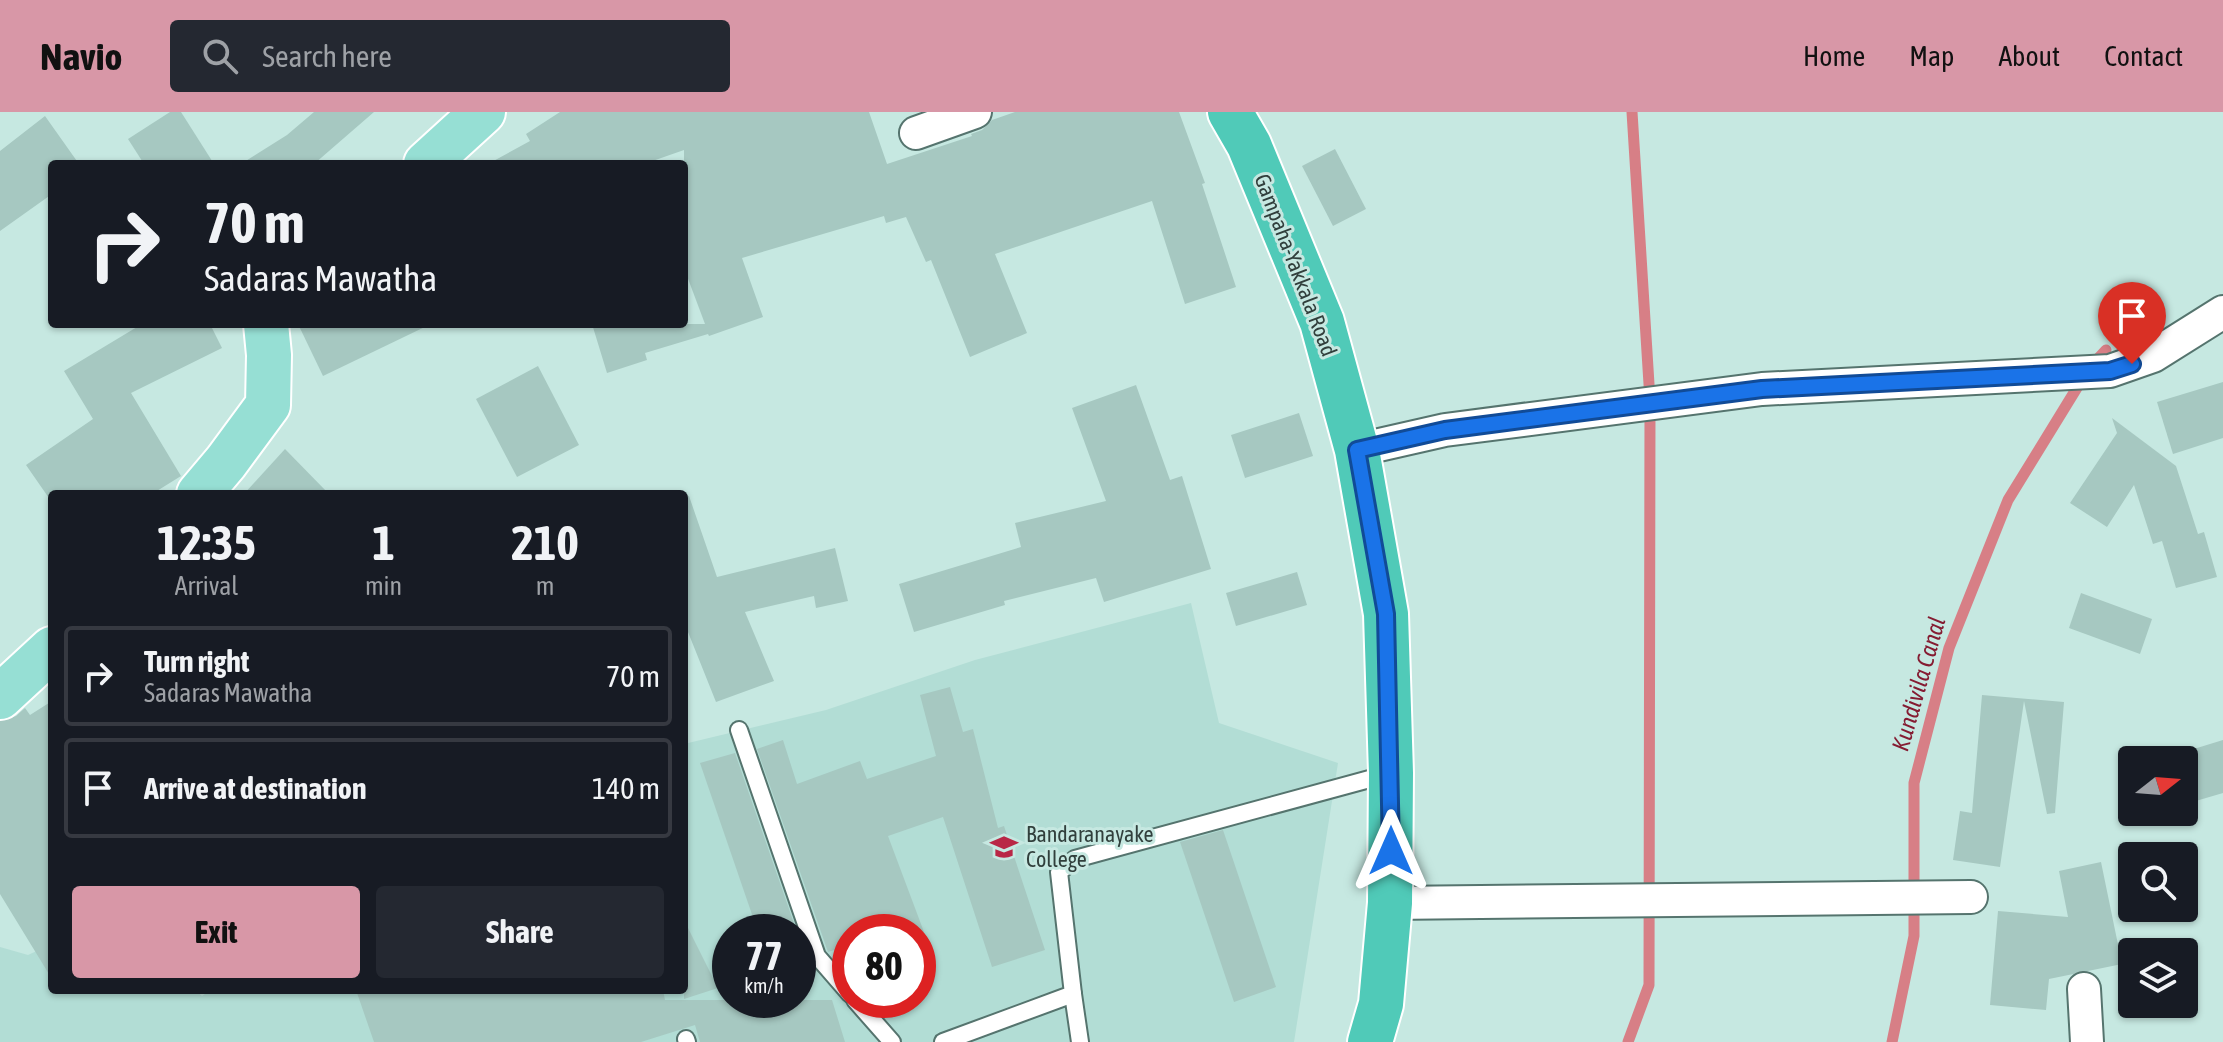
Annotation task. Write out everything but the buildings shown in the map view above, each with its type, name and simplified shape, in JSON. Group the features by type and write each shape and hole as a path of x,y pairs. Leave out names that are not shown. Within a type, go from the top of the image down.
{"highway":[{"name":"Gampaha-Yakkala Road","path":"1230,112 1249,145 1322,322 1357,450 1386,614 1391,773 1390,903 1381,1004 1370,1042"}],"main road":[{"path":"430,160 483,112"},
{"path":"202,490 268,405 266,328"},
{"path":"0,697 48,653"}],"street":[{"path":"916,133 975,112"},
{"path":"1357,450 1445,430 1762,389 2110,371 2153,356 2223,312"},
{"path":"1390,903 1971,897"},
{"path":"2084,989 2087,1042"}],"lane":[{"path":"739,730 817,956 832,973"},
{"path":"1080,1042 1059,872 1075,859 1391,773"},
{"path":"943,1042 1073,994"},
{"path":"871,1018 892,1042"}],"shaded area":[{"name":"Bandaranayake College","path":"1191,603 1219,723 1338,763 1294,1042 0,1042 0,947 28,955 48,946 48,994 688,994 688,743 826,710 975,660"}],"waterway":[{"path":"1632,112 1650,400"},
{"path":"2091,366 2106,350"},
{"name":"Kundivila Canal","path":"1892,1042 1914,936 1914,783 1949,648 2008,500 2083,378"},
{"path":"1628,1042 1649,985 1650,406"}],"place":[{"name":"Bandaranayake College","path":"1004,847"}],"route":[{"path":"1391,851 1386,614 1357,450 1445,430 1762,389 2110,371 2132,364"}]}
